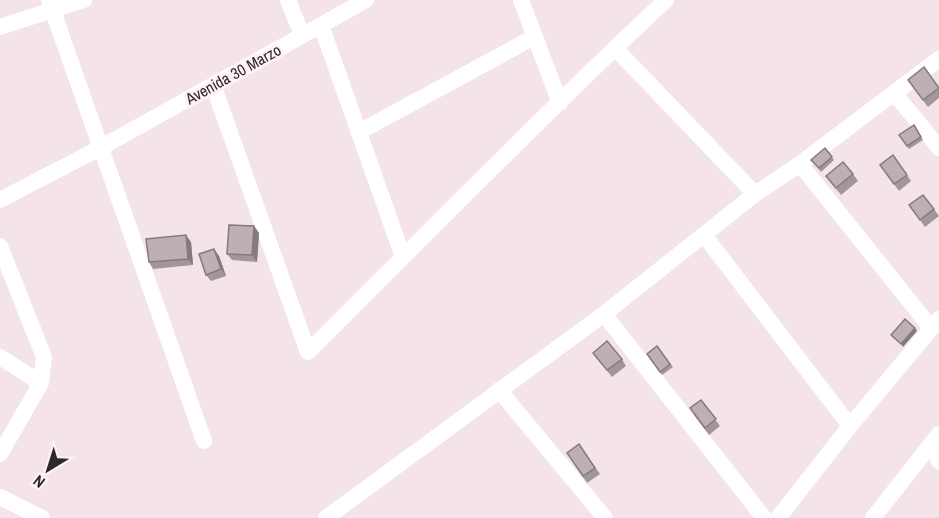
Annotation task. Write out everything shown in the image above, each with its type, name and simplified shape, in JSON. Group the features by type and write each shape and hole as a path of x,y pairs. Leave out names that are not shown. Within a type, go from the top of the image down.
{"street":[{"path":"0,27 50,5 84,0"},
{"path":"288,0 302,35"},
{"name":"Avenida 30 Marzo","path":"0,200 100,148 366,0"},
{"path":"522,0 560,103"},
{"path":"213,85 308,352 615,48 648,7 666,0"},
{"path":"50,5 204,441"},
{"path":"321,25 404,257"},
{"path":"359,132 534,37"},
{"path":"615,48 755,194"},
{"path":"326,518 604,314 755,194 801,164 939,59"},
{"path":"895,94 939,148"},
{"path":"778,518 935,323 801,164"},
{"path":"704,236 850,426"},
{"path":"0,246 44,357 41,384 0,454"},
{"path":"604,314 764,518"},
{"path":"0,357 41,384"},
{"path":"499,390 605,518"},
{"path":"936,438 939,461"},
{"path":"873,518 936,438"},
{"path":"0,497 42,518"}],"building":[{"path":"924,67 939,88 923,100 908,80"},
{"path":"914,125 921,137 907,146 899,135"},
{"path":"825,148 832,157 819,168 811,160"},
{"path":"893,155 907,175 894,184 880,165"},
{"path":"843,162 853,174 836,188 826,176"},
{"path":"923,195 934,209 920,220 909,205"},
{"path":"229,225 254,226 252,255 227,254"},
{"path":"186,235 188,259 149,262 146,239"},
{"path":"214,249 221,269 206,275 199,254"},
{"path":"905,319 915,328 901,344 891,335"},
{"path":"607,341 622,359 607,370 593,353"},
{"path":"657,346 670,364 660,372 647,354"},
{"path":"701,400 716,419 705,428 690,408"},
{"path":"579,444 595,468 583,476 567,453"}]}
